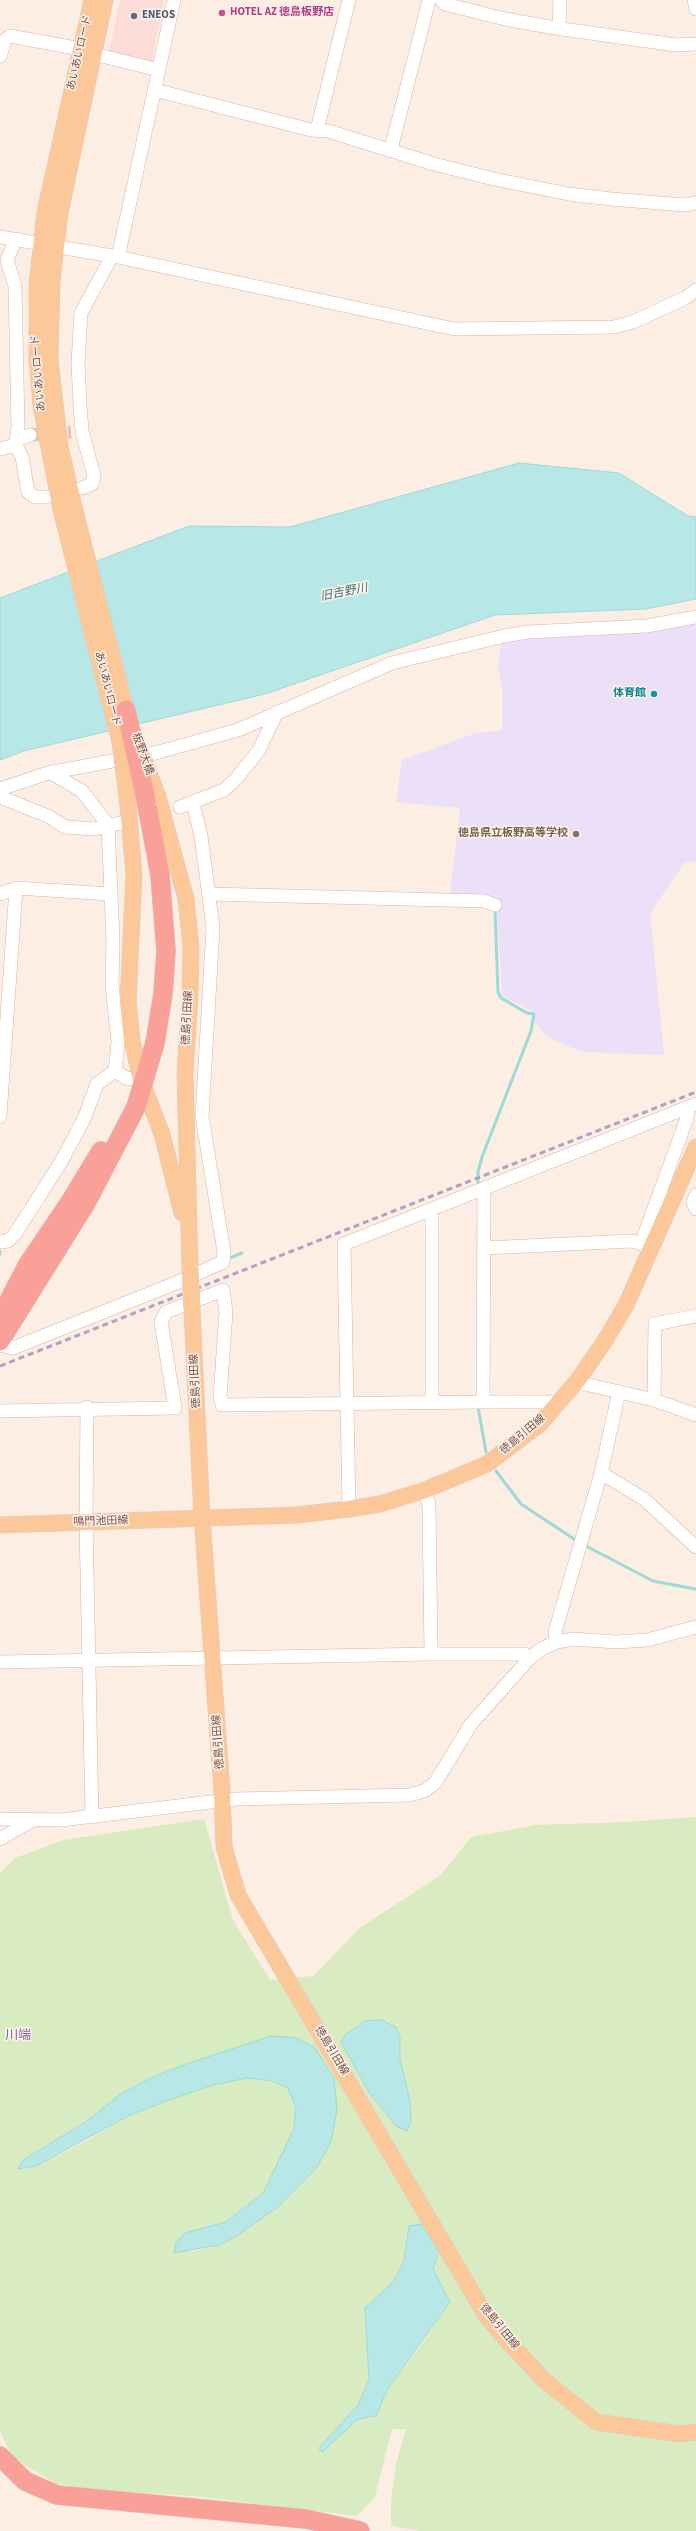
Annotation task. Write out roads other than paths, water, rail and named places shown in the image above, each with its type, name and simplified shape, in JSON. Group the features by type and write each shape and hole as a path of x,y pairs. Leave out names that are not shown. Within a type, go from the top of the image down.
{"highway":[{"path":"3,1328 28,1264 96,1160 136,1094 164,994 166,951 160,875 142,801 126,710"},
{"path":"120,742 142,801"},
{"path":"0,2456 26,2481 57,2495 306,2519 360,2531"}],"main road":[{"name":"あいあいロード","path":"88,51 92,0"},
{"name":"あいあいロード","path":"105,0 88,51 45,212 48,245 50,360 67,509 120,742"},
{"name":"あいあいロード","path":"67,509 126,710"},
{"name":"徳島引田線","path":"142,801 186,899 191,946 190,997 185,1073 189,1244 202,1518 223,1800 224,1847 238,1895 485,2314 544,2380 596,2422 680,2434 696,2432"},
{"name":"徳島引田線","path":"142,801 134,874 128,1002 136,1094 162,1134 189,1244"},
{"name":"徳島引田線","path":"202,1518 297,1515 380,1504 425,1490 487,1464 540,1424 578,1380 626,1305 647,1246 696,1147"},
{"name":"鳴門池田線","path":"0,1525 202,1518"}],"street":[{"path":"82,488 92,484 94,476 77,432 78,363 81,313 115,257 155,90 174,0"},
{"path":"317,130 349,0"},
{"path":"391,150 429,0"},
{"path":"441,0 445,4 505,19 676,45 696,44"},
{"path":"559,28 560,0"},
{"path":"694,0 696,9"},
{"path":"0,56 2,39 10,36 88,51 159,70"},
{"path":"155,90 317,130 479,176 556,192 654,203 684,205 696,203"},
{"path":"0,237 115,257 454,329 614,327 633,322 686,298 696,290"},
{"path":"16,239 7,260 15,286 22,456 28,492 35,497 46,497"},
{"path":"0,449 21,440"},
{"path":"0,788 51,773 155,753 238,730 392,663 504,636 528,632 647,626 696,617"},
{"path":"0,1345 13,1348 176,1283 223,1262 224,1252 202,1116 203,1072 213,942 210,894 201,836 187,806 224,790 236,779 259,750 277,712"},
{"path":"0,1242 8,1241 15,1234 71,1144 84,1119 97,1084 115,1071 118,1042 112,984 113,940 110,894 115,824 82,791 51,773"},
{"path":"0,797 48,816 65,827 94,829 115,824"},
{"path":"0,894 16,888 110,894"},
{"path":"0,1116 16,888"},
{"path":"210,894 484,901 495,905"},
{"path":"115,1071 126,1078 136,1094"},
{"path":"185,1073 203,1072"},
{"path":"349,1509 344,1244 692,1106"},
{"path":"484,1248 632,1241 647,1246 692,1106"},
{"path":"480,1190 484,1248 483,1402"},
{"path":"696,1195 693,1202 696,1209"},
{"path":"432,1218 432,1403"},
{"path":"0,1411 87,1408 175,1408 161,1322 166,1312 223,1290 226,1312 220,1396 222,1406 483,1402 549,1402 557,1405"},
{"path":"654,1400 655,1324 696,1316"},
{"path":"578,1380 585,1384 654,1400 696,1415"},
{"path":"557,1642 555,1632 601,1473 619,1392"},
{"path":"87,1408 86,1522 92,1817"},
{"path":"601,1473 644,1499 696,1547"},
{"path":"425,1490 429,1506 431,1654"},
{"path":"0,1819 33,1820 92,1817 223,1800 303,1796 410,1794 424,1791 436,1783 471,1724 530,1658 557,1642 573,1639 616,1642 647,1640 696,1627"},
{"path":"0,1662 431,1654 525,1654 530,1658"},
{"path":"0,1839 33,1820"}],"water":[{"name":"旧吉野川","path":"519,463 619,473 688,516 696,517 696,599 646,609 495,615 265,694 24,751 0,760 0,598 189,526 290,527"},
{"path":"381,2020 396,2027 400,2036 400,2059 410,2102 411,2121 407,2131 396,2126 369,2092 341,2042 345,2035 365,2021"},
{"path":"271,2036 297,2038 315,2048 334,2078 337,2110 331,2142 317,2167 278,2207 235,2237 219,2245 174,2253 176,2242 185,2233 226,2222 263,2193 294,2129 296,2108 288,2088 272,2081 247,2078 213,2085 169,2100 130,2115 36,2166 18,2169 23,2160 87,2121 122,2093 153,2077 186,2064"},
{"path":"421,2224 439,2252 433,2269 450,2302 387,2390 376,2416 358,2419 322,2452 319,2448 358,2405 369,2380 365,2308 394,2281 404,2260 409,2226"}],"waterway":[{"path":"478,1186 478,1172 482,1157 531,1031 534,1014 527,1013 501,998 498,992 495,910"},
{"path":"227,1259 242,1253"},
{"path":"478,1407 486,1452"},
{"path":"496,1471 521,1504 577,1541"},
{"path":"586,1546 653,1581 695,1589"}],"tunnel":[{"path":"30,435 71,432"},
{"path":"121,823 180,807"}],"railway":[{"path":"0,1366 696,1092"}],"place":[{"name":"HOTEL AZ 徳島板野店","path":"222,13"},
{"name":"ENEOS","path":"134,16"},
{"name":"体育館","path":"654,694"},
{"name":"徳島県立板野高等学校","path":"576,834"}],"district":[{"name":"川端","path":"18,2036"}]}
